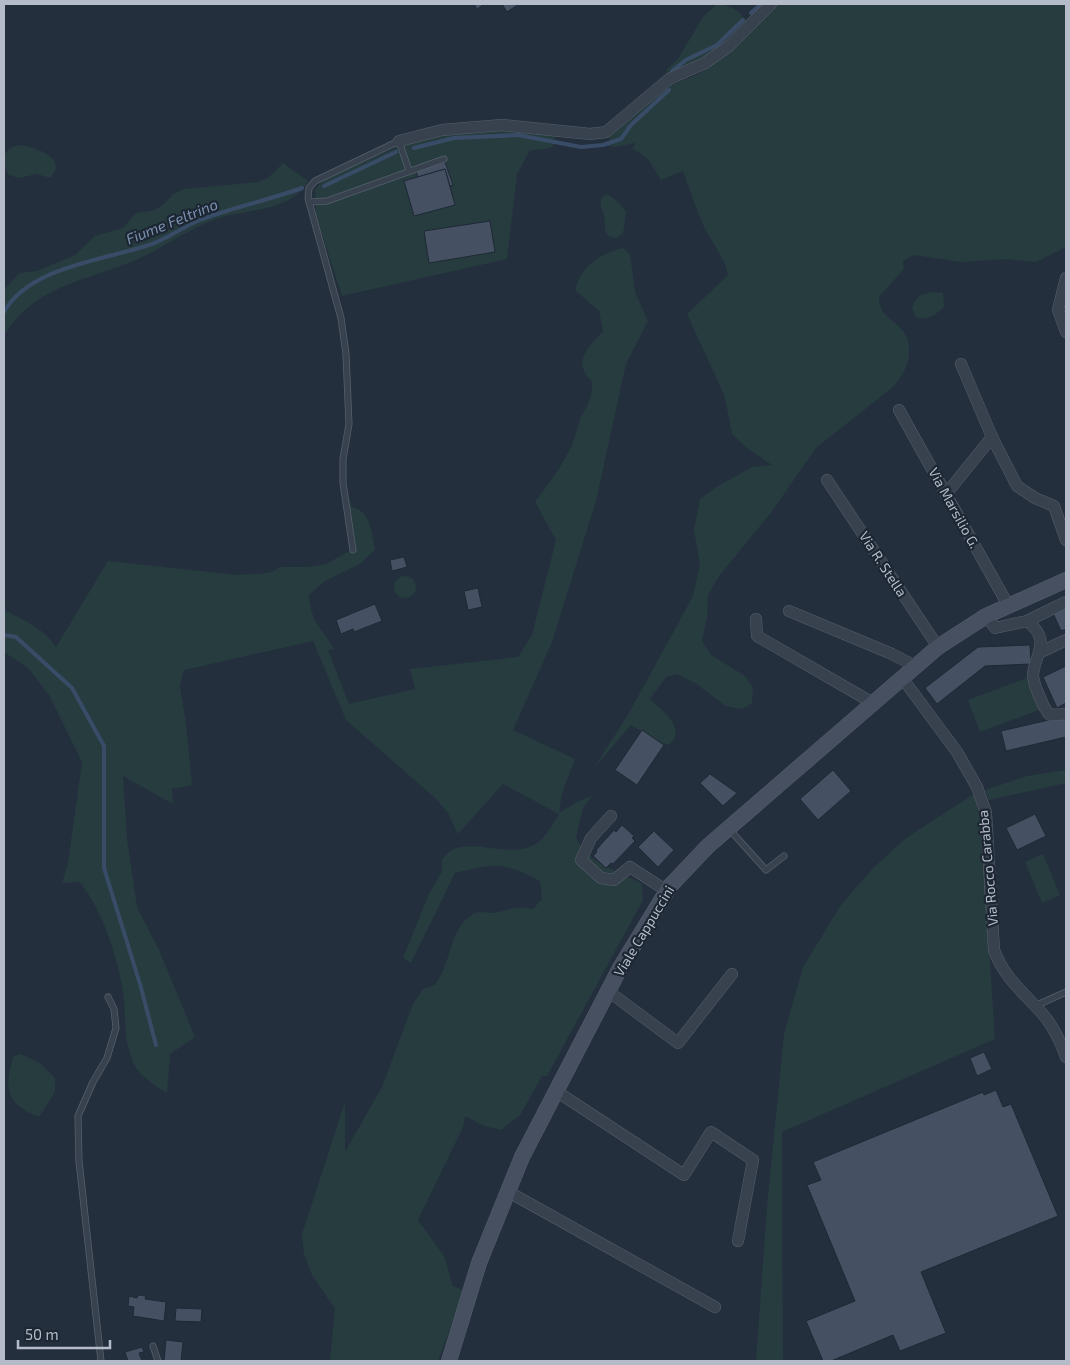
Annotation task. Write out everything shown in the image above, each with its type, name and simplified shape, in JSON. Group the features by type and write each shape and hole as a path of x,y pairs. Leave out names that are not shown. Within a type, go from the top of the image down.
{"street":[{"path":"399,141 442,130 502,125 590,134 606,132 669,79 705,63 729,46 771,4"},
{"path":"1066,278 1058,310 1066,332"},
{"path":"960,364 992,437 1017,486 1035,498 1054,506 1066,540"},
{"name":"Via Marsilio G.","path":"898,410 1008,605"},
{"path":"946,494 992,437"},
{"name":"Via R. Stella","path":"827,480 938,647"},
{"name":"Viale Cappuccini","path":"449,1361 479,1263 506,1191 608,991 667,890 692,860 938,647 986,616 1066,580"},
{"path":"986,616 995,628 1028,621 1066,602"},
{"path":"789,612 892,654 917,667"},
{"path":"756,618 757,636 873,703"},
{"path":"1028,621 1034,626 1041,642 1041,652 1033,676 1045,711 1050,715 1066,714"},
{"path":"1041,652 1066,640"},
{"name":"Via Rocco Carabba","path":"903,679 957,752 977,787 986,814 994,950 999,963 1008,977 1047,1020 1066,1057"},
{"path":"611,816 591,838 581,860 601,878 614,880 630,867 667,890"},
{"path":"608,991 678,1043 732,974"},
{"path":"556,1091 684,1176 711,1132 753,1160 738,1241"},
{"path":"506,1191 715,1308"}],"lane":[{"path":"353,550 343,483 343,459 349,424 346,354 342,318 309,202 309,188 316,181 399,141 402,144 409,172"},
{"path":"309,202 327,201 444,159"},
{"path":"728,828 766,870 784,856"},
{"path":"1035,1006 1066,992"},
{"path":"102,1361 79,1161 78,1116 93,1082 107,1058 116,1028 114,1009 108,997"},
{"path":"153,1346 158,1361"}],"green space":[{"path":"717,4 733,9 741,14 746,21 709,54 665,79 667,69 678,59 703,17"},
{"path":"777,4 1066,4 1066,247 1036,262 1006,259 962,262 914,255 903,261 904,269 879,297 882,309 902,329 908,341 908,362 902,375 893,387 816,448 770,514 719,576 708,595 707,617 702,641 711,655 745,676 753,687 752,703 742,709 726,706 695,683 676,674 666,677 650,699 671,720 676,732 674,739 669,745 662,743 631,725 594,768 629,713 693,596 700,564 694,530 700,499 715,488 752,467 772,465 747,448 732,434 725,397 687,314 728,275 721,257 704,227 683,171 661,180 648,159 632,148 636,143 615,147 608,146 610,134 661,89 698,74 723,57"},
{"path":"504,129 556,133 553,146 529,152 517,174 507,259 342,296 316,216 315,189 326,178 398,147 444,134"},
{"path":"20,145 41,151 53,160 56,165 55,171 50,178 37,174 19,178 9,175 6,170 5,156 14,146"},
{"path":"283,163 308,181 301,191 291,199 267,208 216,219 138,259 64,286 31,305 4,336 4,290 19,273 37,271 75,255 95,236 123,228 136,213 155,210 173,194 184,189 258,182 268,178"},
{"path":"607,194 626,211 623,234 615,238 608,236 605,229 601,199"},
{"path":"623,248 630,254 635,292 648,321 626,364 596,501 552,642 513,730 575,759 562,793 559,813 577,802 592,796 583,808 576,837 582,847 596,861 642,884 643,900 547,1076 542,1076 520,1115 501,1130 484,1126 465,1116 463,1127 418,1220 444,1256 453,1286 464,1290 438,1361 330,1361 335,1309 312,1275 304,1254 302,1234 345,1102 345,1152 382,1087 413,1004 423,989 435,985 443,970 455,936 463,922 478,912 491,913 520,908 533,909 542,899 540,881 507,867 489,866 455,873 411,963 403,958 428,896 442,871 442,859 452,850 464,847 475,846 510,850 531,846 544,837 559,814 503,784 458,834 448,813 436,799 346,720 313,641 184,670 180,686 192,785 172,789 173,804 123,776 127,839 137,907 159,950 195,1037 170,1054 167,1093 141,1074 131,1058 127,1043 122,988 115,956 95,906 79,882 62,883 68,863 82,762 49,695 28,668 4,652 4,610 39,630 56,647 108,561 237,575 269,573 281,567 307,567 326,564 348,552 354,545 349,498 352,507 358,509 367,518 375,549 360,564 325,581 309,595 314,619 334,649 328,650 349,704 415,689 410,669 518,657 532,635 556,540 535,502 559,468 573,443 592,391 592,381 583,367 584,355 603,331 599,311 575,290 582,274 592,262 606,254"},
{"path":"932,292 943,293 944,307 928,317 916,317 912,309 916,299"},
{"path":"405,576 413,579 416,587 413,595 405,598 397,595 394,587 397,579"},
{"path":"1027,678 1039,710 980,732 968,700"},
{"path":"1066,770 1066,783 989,800 985,790 1027,776"},
{"path":"974,794 981,824 995,1039 782,1132 783,1361 756,1361 767,1207 784,1034 803,967 841,905 872,869 906,838"},
{"path":"1043,854 1060,895 1042,903 1025,862"},
{"path":"21,1054 40,1063 55,1078 55,1092 39,1117 20,1106 10,1094 8,1086 14,1056"}],"building":[{"path":"474,4 484,4 477,9"},
{"path":"502,4 519,4 507,12"},
{"path":"445,162 453,185 450,186 445,169 418,177 416,171"},
{"path":"445,169 455,205 414,216 404,181"},
{"path":"490,221 495,252 429,263 424,231"},
{"path":"404,557 407,567 392,571 390,560"},
{"path":"478,588 482,607 468,610 464,591"},
{"path":"375,604 382,621 354,632 353,629 341,634 336,620"},
{"path":"1066,607 1066,629 1061,631 1053,613"},
{"path":"1030,645 1031,664 985,666 937,704 925,688 978,647"},
{"path":"1066,666 1066,703 1057,708 1043,677"},
{"path":"1066,716 1066,737 1006,751 1001,731"},
{"path":"642,730 664,745 637,785 615,770"},
{"path":"833,770 851,791 818,820 800,799"},
{"path":"710,774 737,793 723,806 700,783"},
{"path":"1035,814 1046,836 1017,850 1006,828"},
{"path":"622,825 634,836 632,838 635,841 613,864 611,863 606,868 593,856 614,830 616,832"},
{"path":"654,831 674,850 658,867 638,847"},
{"path":"984,1052 992,1069 977,1076 970,1058"},
{"path":"996,1090 1003,1107 1011,1104 1058,1216 921,1272 946,1333 900,1351 893,1335 831,1361 823,1361 806,1321 855,1301 807,1185 821,1180 813,1162 983,1092 984,1095"},
{"path":"138,1295 146,1296 145,1299 166,1302 164,1321 133,1316 134,1307 128,1306 129,1296 137,1298"},
{"path":"176,1308 202,1309 201,1322 175,1321"},
{"path":"166,1340 183,1342 181,1361 164,1361"},
{"path":"142,1347 144,1352 139,1353 142,1361 128,1361 125,1352"}],"waterway":[{"name":"Fiume Feltrino","path":"751,13 761,4"},
{"name":"Fiume Feltrino","path":"672,71 686,60 717,45 743,20"},
{"name":"Fiume Feltrino","path":"414,148 454,138 518,135 581,147 603,145 621,139 631,125 669,90"},
{"name":"Fiume Feltrino","path":"324,186 396,152"},
{"name":"Fiume Feltrino","path":"4,312 15,297 30,285 48,275 88,261 153,244 200,220 302,188"},
{"path":"4,635 16,637 72,688 104,746 104,868 140,984 156,1045"}]}
